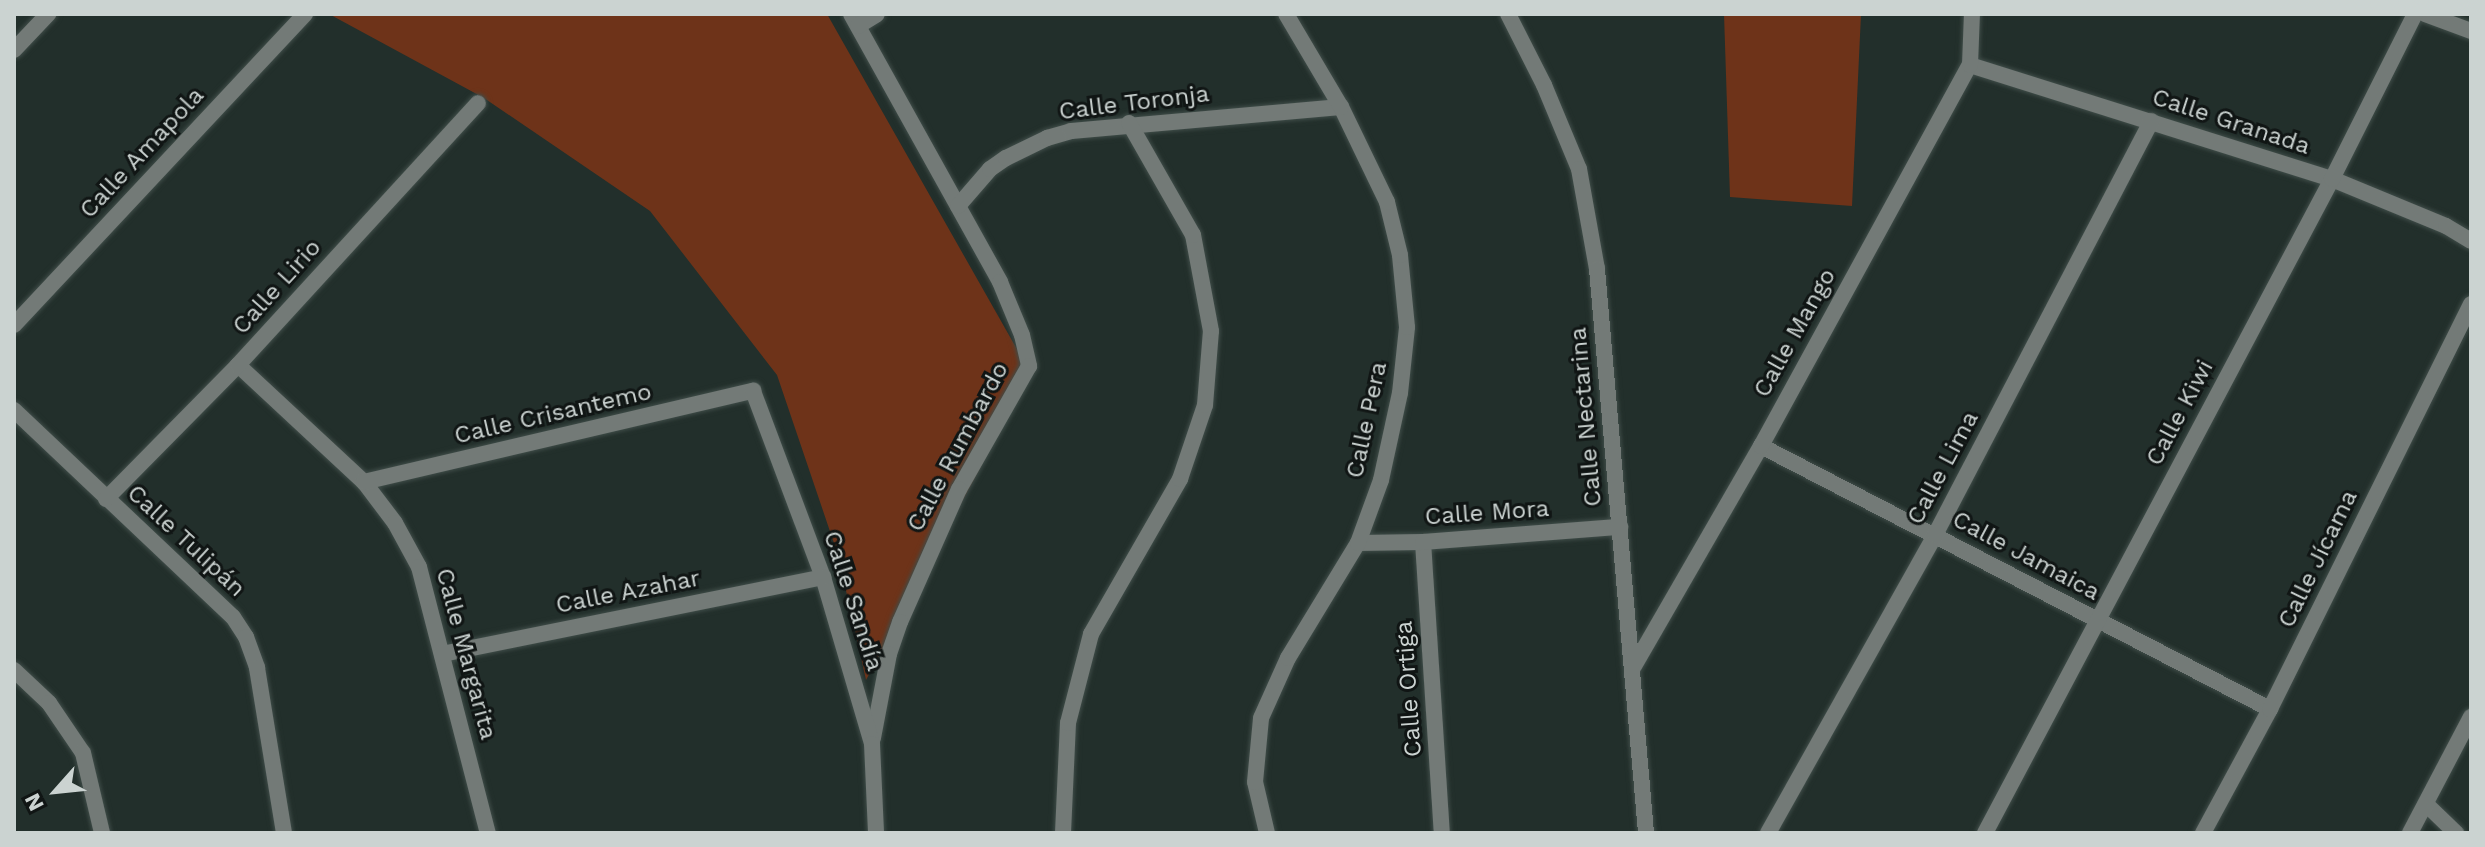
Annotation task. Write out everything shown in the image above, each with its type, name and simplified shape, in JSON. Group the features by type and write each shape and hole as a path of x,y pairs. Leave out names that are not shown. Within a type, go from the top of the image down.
{"street":[{"path":"14,50 48,14"},
{"name":"Calle Amapola","path":"14,325 305,14"},
{"path":"854,20 877,14"},
{"name":"Calle Pera","path":"1267,833 1255,782 1261,718 1288,658 1358,543 1381,480 1400,393 1407,327 1400,255 1387,202 1341,107 1286,14"},
{"name":"Calle Nectarina","path":"1508,14 1544,85 1579,169 1597,269 1634,666 1646,833"},
{"name":"Calle Mango","path":"1634,666 1761,446 1970,65 1972,14"},
{"name":"Calle Kiwi","path":"1985,833 2332,179 2415,14"},
{"path":"2425,14 2471,31"},
{"name":"Calle Rumbardo","path":"854,20 1000,282 1022,335 1029,366 959,489 900,622 889,654 872,744"},
{"name":"Calle Granada","path":"1970,65 2332,179 2446,226 2471,241"},
{"name":"Calle Lirio","path":"106,499 238,365 478,103"},
{"name":"Calle Toronja","path":"958,206 990,169 1023,148 1071,131 1129,123 1341,107"},
{"name":"Calle Lima","path":"1768,833 1935,535 2151,121"},
{"path":"1063,833 1068,723 1091,634 1180,479 1205,405 1211,331 1193,235 1129,123"},
{"name":"Calle Jícama","path":"2203,833 2270,709 2471,304"},
{"name":"Calle Margarita","path":"238,365 364,482 395,523 419,567 488,833"},
{"name":"Calle Sandía","path":"753,391 823,577 872,744 876,833"},
{"name":"Calle Crisantemo","path":"364,482 753,391"},
{"name":"Calle Tulipán","path":"14,410 233,617 246,637 257,668 284,833"},
{"name":"Calle Jamaica","path":"1761,446 2270,709"},
{"name":"Calle Mora","path":"1358,543 1423,542 1620,527"},
{"name":"Calle Ortiga","path":"1423,542 1442,833"},
{"name":"Calle Azahar","path":"442,654 823,577"},
{"path":"14,670 49,703 83,753 102,833"},
{"path":"2410,833 2471,717"},
{"path":"2426,804 2456,833"}],"shaded area":[{"path":"329,14 827,14 1031,374 866,680 838,555 777,375 650,211 484,98"},
{"path":"1724,14 1861,14 1852,206 1730,197"}]}
